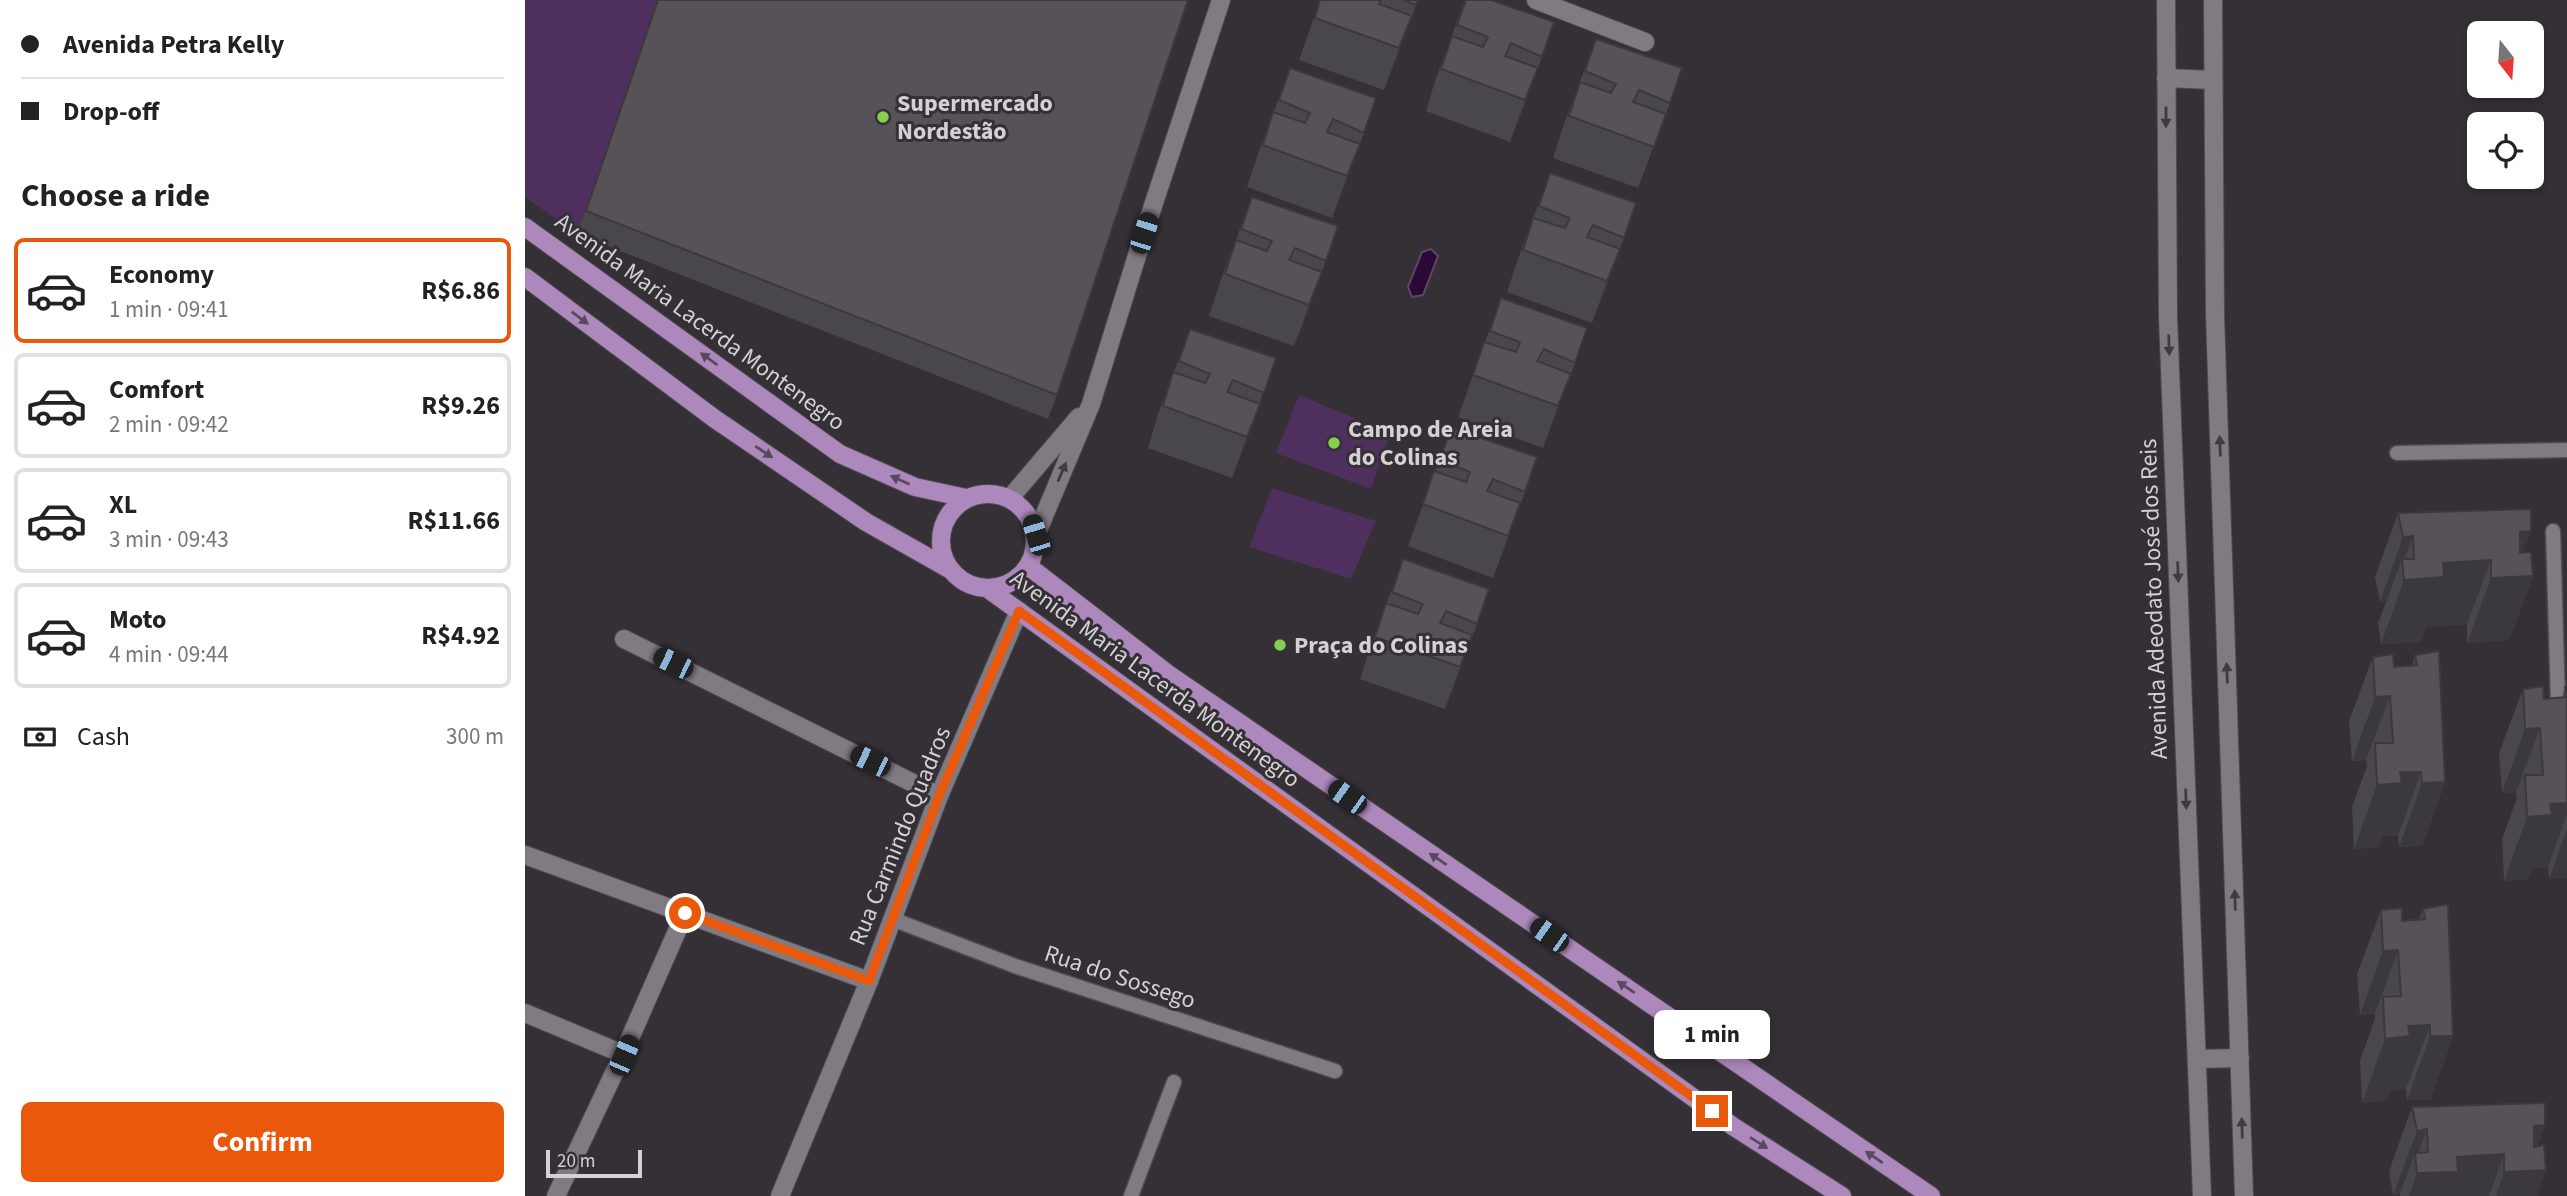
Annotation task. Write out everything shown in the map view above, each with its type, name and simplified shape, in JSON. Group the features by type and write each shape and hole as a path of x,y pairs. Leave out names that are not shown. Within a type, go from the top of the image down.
{"main road":[{"name":"Avenida Maria Lacerda Montenegro","path":"525,227 840,454 915,487 966,498"},
{"path":"525,278 737,433 866,522 949,569 966,583 988,589 1007,584 1019,577 1028,566 1036,535 1027,513 1010,498 988,493 966,498 950,512 941,530 941,550 949,569"},
{"name":"Avenida Maria Lacerda Montenegro","path":"1028,566 1168,674 1931,1196"},
{"name":"Avenida Maria Lacerda Montenegro","path":"988,589 1734,1127 1842,1196"}],"street":[{"path":"1036,535 1091,404 1221,0"},
{"path":"1537,0 1645,42"},
{"name":"Avenida Adeodato José dos Reis","path":"2165,0 2168,317 2202,1196"},
{"path":"2213,0 2215,315 2244,1196"},
{"path":"2166,78 2213,80"},
{"path":"1010,498 1091,404"},
{"name":"Rua Carmindo Quadros","path":"780,1196 869,981 939,796 1019,611"},
{"path":"624,639 939,796"},
{"path":"525,855 869,981"},
{"path":"556,1196 624,1055 685,913"},
{"path":"525,1013 624,1055"},
{"path":"2198,1059 2240,1058"}],"lane":[{"path":"2397,453 2567,450"},
{"path":"2553,531 2558,703"},
{"name":"Rua do Sossego","path":"892,919 1015,966 1335,1071"},
{"path":"1131,1196 1174,1082"}],"shaded area":[{"path":"525,0 658,0 577,234 525,197"},
{"path":"1431,249 1438,256 1423,295 1412,297 1408,287 1422,252"},
{"name":"Campo de Areia do Colinas","path":"1299,395 1390,433 1371,489 1276,453"},
{"path":"1272,488 1376,521 1351,579 1249,547"}],"building":[{"name":"Supermercado Nordestão","path":"658,0 1188,0 1057,395 586,211"},
{"path":"1320,0 1381,0 1379,4 1412,16 1399,48 1315,18"},
{"path":"1404,0 1418,0 1416,5"},
{"path":"1466,0 1491,0 1554,22 1542,57 1511,43 1505,56 1538,68 1525,100 1441,69 1452,36 1483,47 1488,37 1457,25"},
{"path":"1596,39 1682,68 1670,103 1639,90 1633,102 1666,114 1654,147 1569,116 1580,82 1611,93 1616,84 1585,71"},
{"path":"1290,68 1376,98 1364,133 1333,119 1327,132 1360,144 1347,176 1263,145 1273,112 1305,123 1310,113 1279,100"},
{"path":"1550,173 1636,203 1624,238 1593,225 1587,237 1620,249 1607,281 1523,250 1533,218 1565,228 1570,218 1539,206"},
{"path":"1252,197 1338,226 1326,261 1295,248 1289,260 1322,272 1309,305 1225,274 1236,240 1267,251 1272,241 1241,229"},
{"path":"1501,298 1587,328 1575,363 1544,349 1537,361 1571,374 1558,406 1473,375 1484,342 1516,352 1520,342 1490,331"},
{"path":"1190,329 1276,358 1264,393 1233,380 1227,392 1260,404 1247,437 1163,406 1173,372 1205,383 1210,374 1179,361"},
{"path":"1451,428 1537,457 1525,492 1493,479 1487,491 1520,503 1508,536 1423,504 1434,471 1466,482 1470,472 1440,460"},
{"path":"2531,509 2531,531 2520,532 2520,553 2531,552 2533,576 2491,578 2491,560 2443,563 2444,577 2404,580 2402,559 2414,559 2413,536 2403,537 2398,513"},
{"path":"1403,559 1489,589 1477,624 1446,611 1440,623 1472,635 1460,667 1375,637 1386,603 1418,614 1423,604 1392,592"},
{"path":"2439,651 2445,782 2422,783 2421,772 2400,772 2402,783 2377,785 2375,743 2393,743 2390,696 2375,697 2373,657 2393,654 2394,667 2417,665 2415,655"},
{"path":"2543,686 2544,699 2567,697 2567,803 2550,804 2552,815 2527,817 2525,775 2543,775 2540,728 2525,729 2523,689"},
{"path":"2448,904 2453,1036 2430,1036 2430,1025 2408,1026 2410,1036 2385,1039 2383,997 2401,996 2398,950 2383,951 2381,910 2402,908 2402,921 2425,919 2423,909"},
{"path":"2545,1103 2545,1125 2534,1126 2534,1147 2544,1145 2546,1170 2504,1172 2504,1154 2457,1157 2458,1172 2417,1173 2415,1153 2428,1152 2427,1129 2417,1131 2412,1107"}],"place":[{"name":"Supermercado Nordestão","path":"883,117"},
{"name":"Campo de Areia do Colinas","path":"1334,443"},
{"name":"Praça do Colinas","path":"1280,645"}],"route":[{"path":"685,913 869,981 939,796 1019,611 1712,1111"}]}
